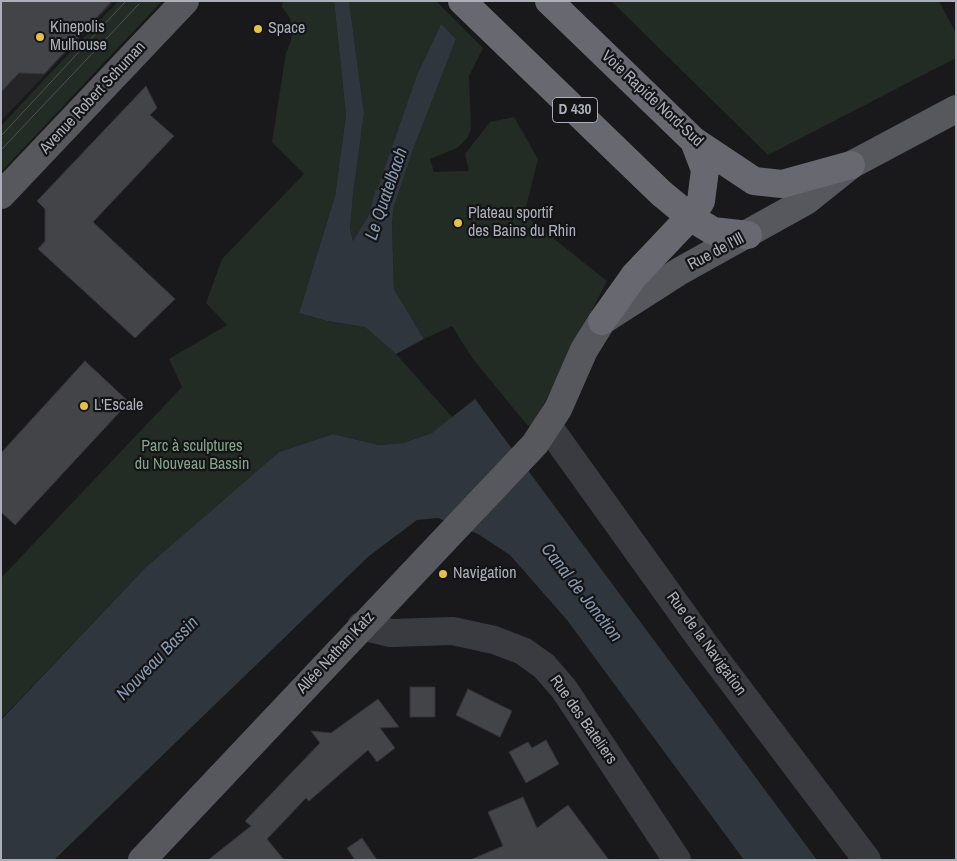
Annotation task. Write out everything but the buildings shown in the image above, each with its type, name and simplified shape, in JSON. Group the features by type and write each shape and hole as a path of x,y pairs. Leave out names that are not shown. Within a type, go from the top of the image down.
{"highway":[{"name":"D 430","path":"462,1 661,193 690,217 712,231 748,235"},
{"name":"Voie Rapide Nord-Sud","path":"550,1 694,141 754,181 782,184 851,166"},
{"path":"602,321 634,276 690,217 701,201 705,183 705,170 694,141"}],"main road":[{"name":"Avenue Robert Schuman","path":"1,195 185,1"},
{"name":"Rue de l'Ill","path":"531,448 558,409 584,350 602,321 680,271 748,235 806,201 851,166 956,108"},
{"name":"Allée Nathan Katz","path":"142,860 531,448"}],"street":[{"name":"Rue de la Navigation","path":"548,426 705,645 867,860"},
{"name":"Rue des Bateliers","path":"361,626 391,634 453,631 494,640 523,651 544,666 564,689 678,860"}],"shaded area":[{"name":"Kinepolis Mulhouse","path":"1,1 115,1 1,121"}],"green space":[{"path":"118,1 162,1 1,172 1,126"},
{"name":"Parc à sculptures du Nouveau Bassin","path":"283,1 334,1 346,115 335,196 299,313 327,321 365,327 396,354 453,418 432,433 403,443 379,445 333,434 279,452 145,568 1,719 1,578 182,387 169,359 227,325 206,303 222,259 304,174 272,142 286,53 291,41 292,30 290,18 282,7"},
{"path":"349,1 436,1 483,48 469,76 471,129 468,137 457,148 430,159 434,172 469,171 465,154 490,122 514,117 538,159 524,215 607,281 532,427 527,425 473,359 452,326 424,339 394,289 392,222 394,206 413,149 456,39 441,24 417,75 377,191 375,191 369,215 353,241 350,228 364,113"},
{"path":"611,1 939,1 956,33 956,58 768,155"}],"water":[{"name":"Le Quatelbach","path":"334,1 349,1 364,113 350,228 353,241 369,215 375,191 377,190 417,75 441,24 456,39 412,152 394,206 392,222 394,289 424,339 396,354 365,327 327,321 299,313 335,196 346,115"},
{"path":"475,399 817,860 744,860 567,620 510,555 478,534 438,518 417,520 369,556 54,860 1,860 1,720 145,568 279,452 333,434 379,445 403,443 432,433"}],"tram line":[{"path":"1,136 126,1"},
{"path":"1,150 139,4"}],"place":[{"name":"Space","path":"258,29"},
{"name":"Kinepolis Mulhouse","path":"40,37"},
{"name":"Plateau sportif des Bains du Rhin","path":"458,223"},
{"name":"L'Escale","path":"84,406"},
{"name":"Navigation","path":"443,574"}],"water label":[{"name":"Canal de Jonction","path":"581,593"},
{"name":"Nouveau Bassin","path":"158,659"}]}
